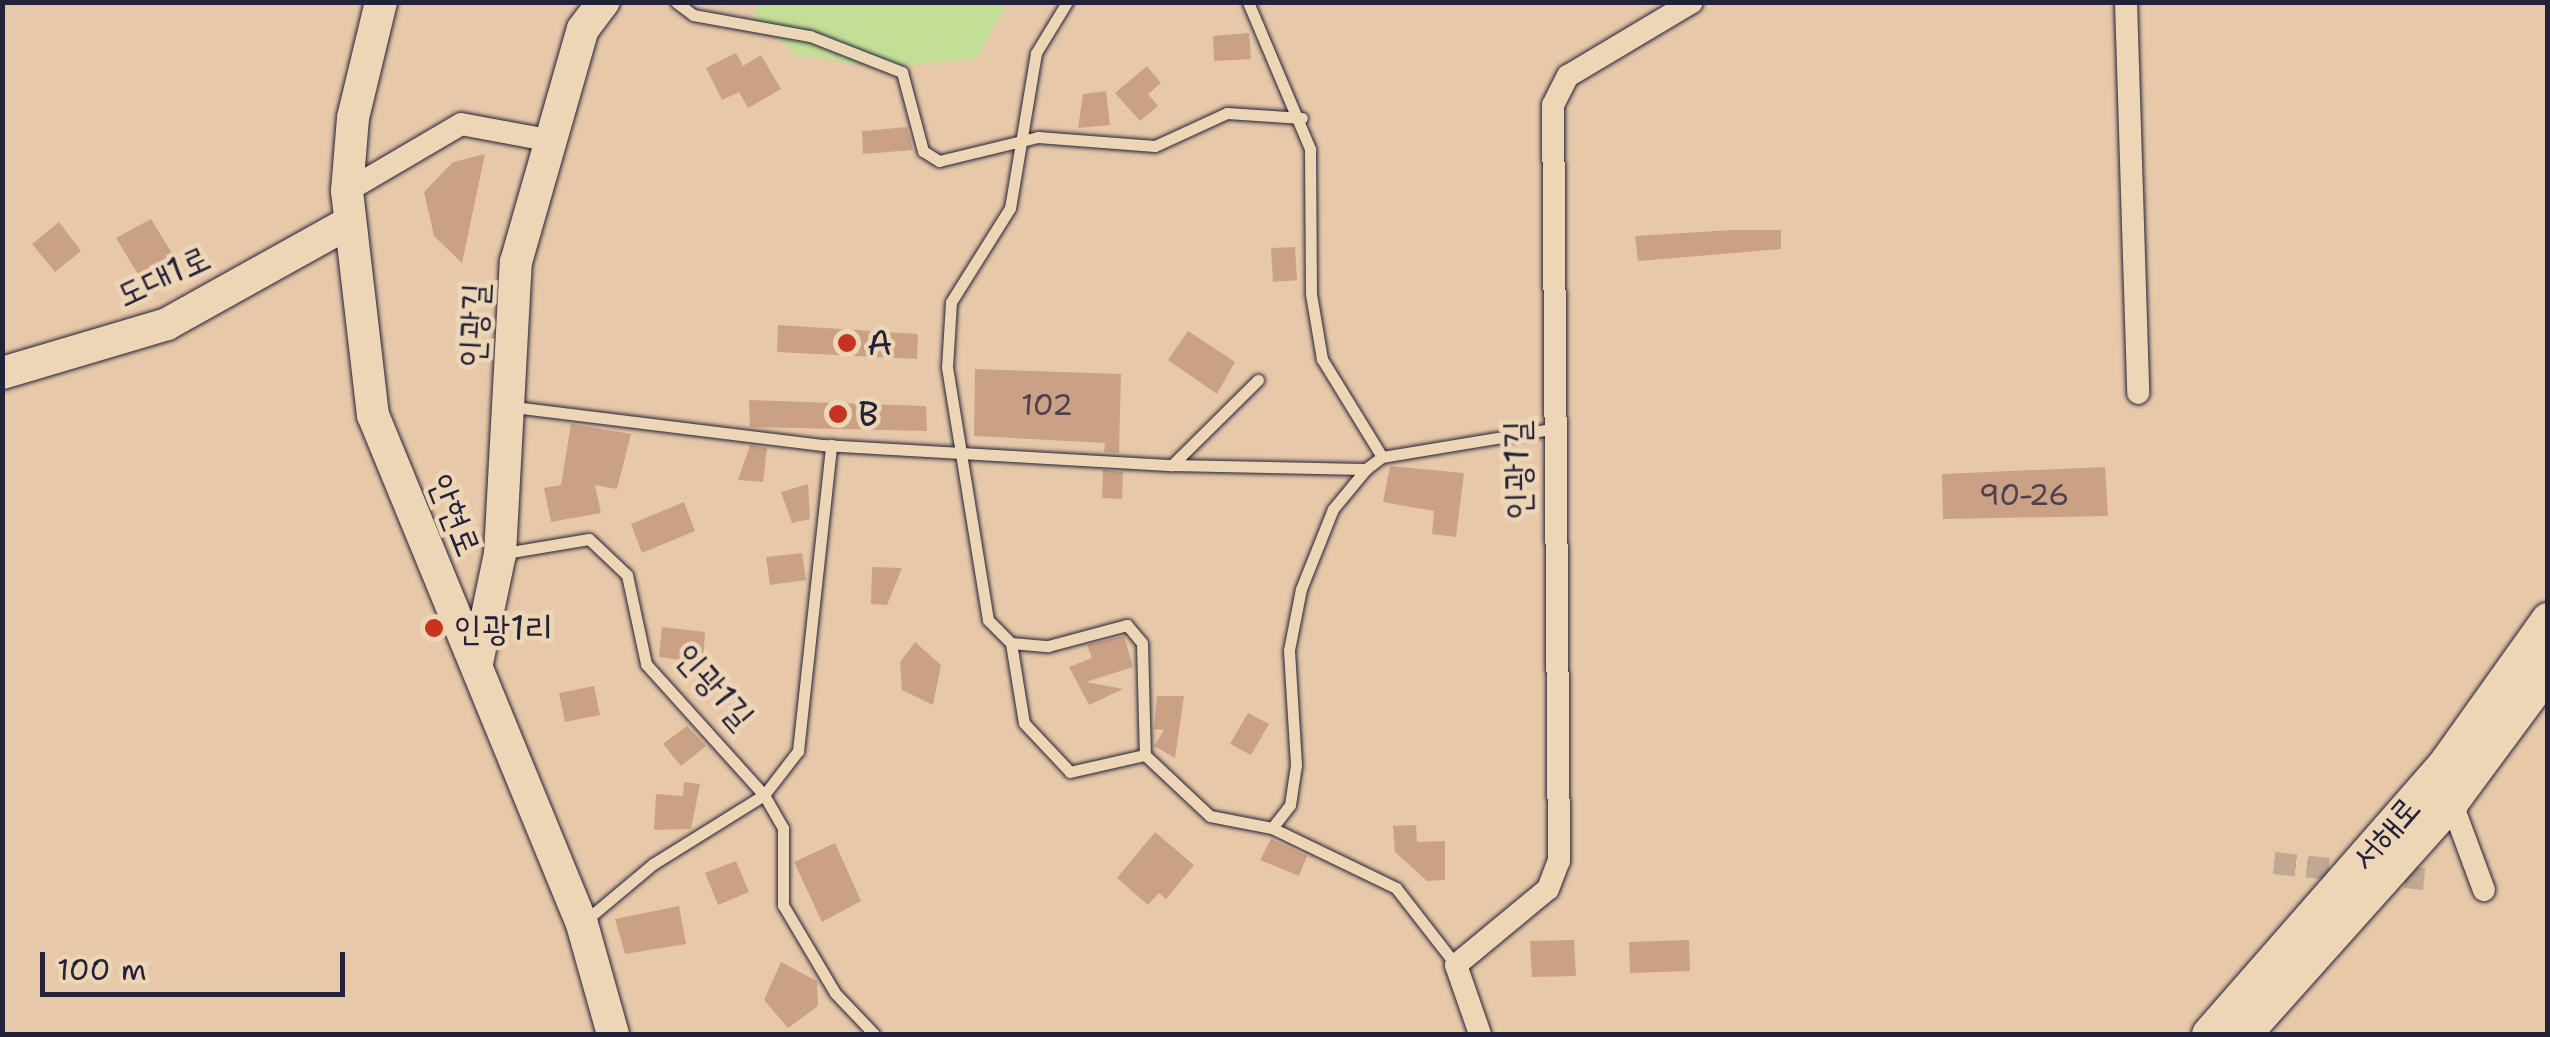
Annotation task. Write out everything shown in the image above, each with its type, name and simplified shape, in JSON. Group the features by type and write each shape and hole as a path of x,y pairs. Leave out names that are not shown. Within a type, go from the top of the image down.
{"main road":[{"name":"안현로","path":"381,2 353,118 347,224 373,414 582,924 614,1034"},
{"name":"인광길","path":"477,663 500,554 516,262 547,140 583,29 603,2"},
{"name":"도대1로","path":"2,373 168,324 347,224"},
{"name":"서해로","path":"2209,1034 2446,763 2548,620"},
{"name":"서해로","path":"2242,1034 2452,801 2548,670"}],"street":[{"name":"인광1길","path":"1456,965 1548,888 1560,861 1551,429 1553,105 1568,76 1692,2"},
{"path":"2126,2 2138,393"},
{"path":"348,191 461,124 547,140"},
{"path":"2452,801 2484,890"},
{"path":"1456,965 1480,1034"}],"lane":[{"path":"676,2 693,14 810,36 902,72 923,151 939,161 1022,140 1155,146 1227,113 1302,118"},
{"path":"1067,2 1036,53 1010,208 951,302 948,367 988,620 1011,644 1024,723 1070,772 1145,756"},
{"path":"1248,2 1302,118 1322,359 1382,457"},
{"path":"1172,465 1258,380"},
{"path":"508,406 831,445 961,446 1172,465 1366,469"},
{"path":"1272,828 1290,805 1296,766 1290,650 1302,589 1333,509 1366,469 1382,457 1551,429"},
{"name":"인광1길","path":"582,924 652,864 764,795 798,751 831,445"},
{"name":"인광1길","path":"500,554 589,539 607,552 626,575 646,664 764,795 783,828 783,905 835,993 874,1034"},
{"path":"1011,644 1048,646 1127,625 1142,643 1145,756 1210,816 1272,828 1396,888 1456,965"}],"green space":[{"path":"758,3 1007,3 977,58 883,68 796,55 753,15"}],"building":[{"path":"1249,33 1251,59 1214,61 1213,36"},
{"path":"736,53 743,66 761,55 781,89 748,108 739,92 722,100 706,68"},
{"path":"1147,66 1161,83 1148,94 1158,106 1140,121 1115,93"},
{"path":"1106,91 1110,125 1078,128 1083,94"},
{"path":"907,127 913,150 863,154 862,131"},
{"path":"485,154 462,263 434,236 424,192 453,162"},
{"path":"151,219 178,263 142,281 116,238"},
{"path":"59,222 81,251 55,272 32,244"},
{"path":"1781,230 1781,249 1638,261 1635,236"},
{"path":"1295,247 1297,280 1273,282 1271,248"},
{"name":"A","path":"778,325 918,334 917,359 777,352"},
{"path":"1188,331 1235,362 1217,394 1168,360"},
{"path":"975,369 1121,374 1119,453 1104,452 1105,443 974,436"},
{"name":"B","path":"749,400 926,406 927,431 750,427"},
{"path":"571,424 631,434 617,489 595,485 601,513 551,522 544,488 561,485"},
{"path":"750,445 767,448 763,482 738,480"},
{"path":"1390,466 1464,473 1456,537 1432,534 1434,511 1383,502"},
{"path":"2105,467 2108,516 1943,519 1942,474"},
{"path":"1103,470 1123,472 1122,499 1102,498"},
{"path":"808,484 810,519 792,523 781,492"},
{"path":"684,502 695,531 642,553 631,524"},
{"path":"802,553 806,580 770,585 766,557"},
{"path":"872,567 902,568 887,605 871,604"},
{"path":"662,627 705,632 703,663 659,657"},
{"path":"1124,636 1133,667 1086,682 1123,689 1089,705 1069,667 1092,658 1087,645"},
{"path":"915,642 941,665 933,705 902,690 900,662"},
{"path":"594,686 600,715 565,722 559,693"},
{"path":"1157,696 1184,696 1175,758 1154,746 1164,730 1154,729"},
{"path":"1248,713 1269,724 1251,755 1230,744"},
{"path":"687,726 706,746 681,766 663,744"},
{"path":"684,782 700,784 691,829 654,830 656,794 683,796"},
{"path":"1416,825 1417,842 1445,841 1445,880 1427,881 1395,852 1393,826"},
{"path":"1155,832 1194,865 1166,899 1159,893 1148,905 1117,878"},
{"path":"1271,839 1307,856 1299,876 1260,860"},
{"path":"835,843 861,901 822,922 794,862"},
{"path":"736,861 749,892 718,905 705,873"},
{"path":"679,906 686,944 625,954 615,919"},
{"path":"1574,940 1576,976 1532,977 1530,941"},
{"path":"1689,940 1690,971 1630,973 1629,942"},
{"path":"781,962 817,981 818,1006 788,1028 764,1000"}],"tunnel":[{"path":"2274,863 2424,879"}],"place":[{"name":"A","path":"847,343"},
{"name":"B","path":"838,414"},
{"name":"인광1리","path":"434,628"}]}
